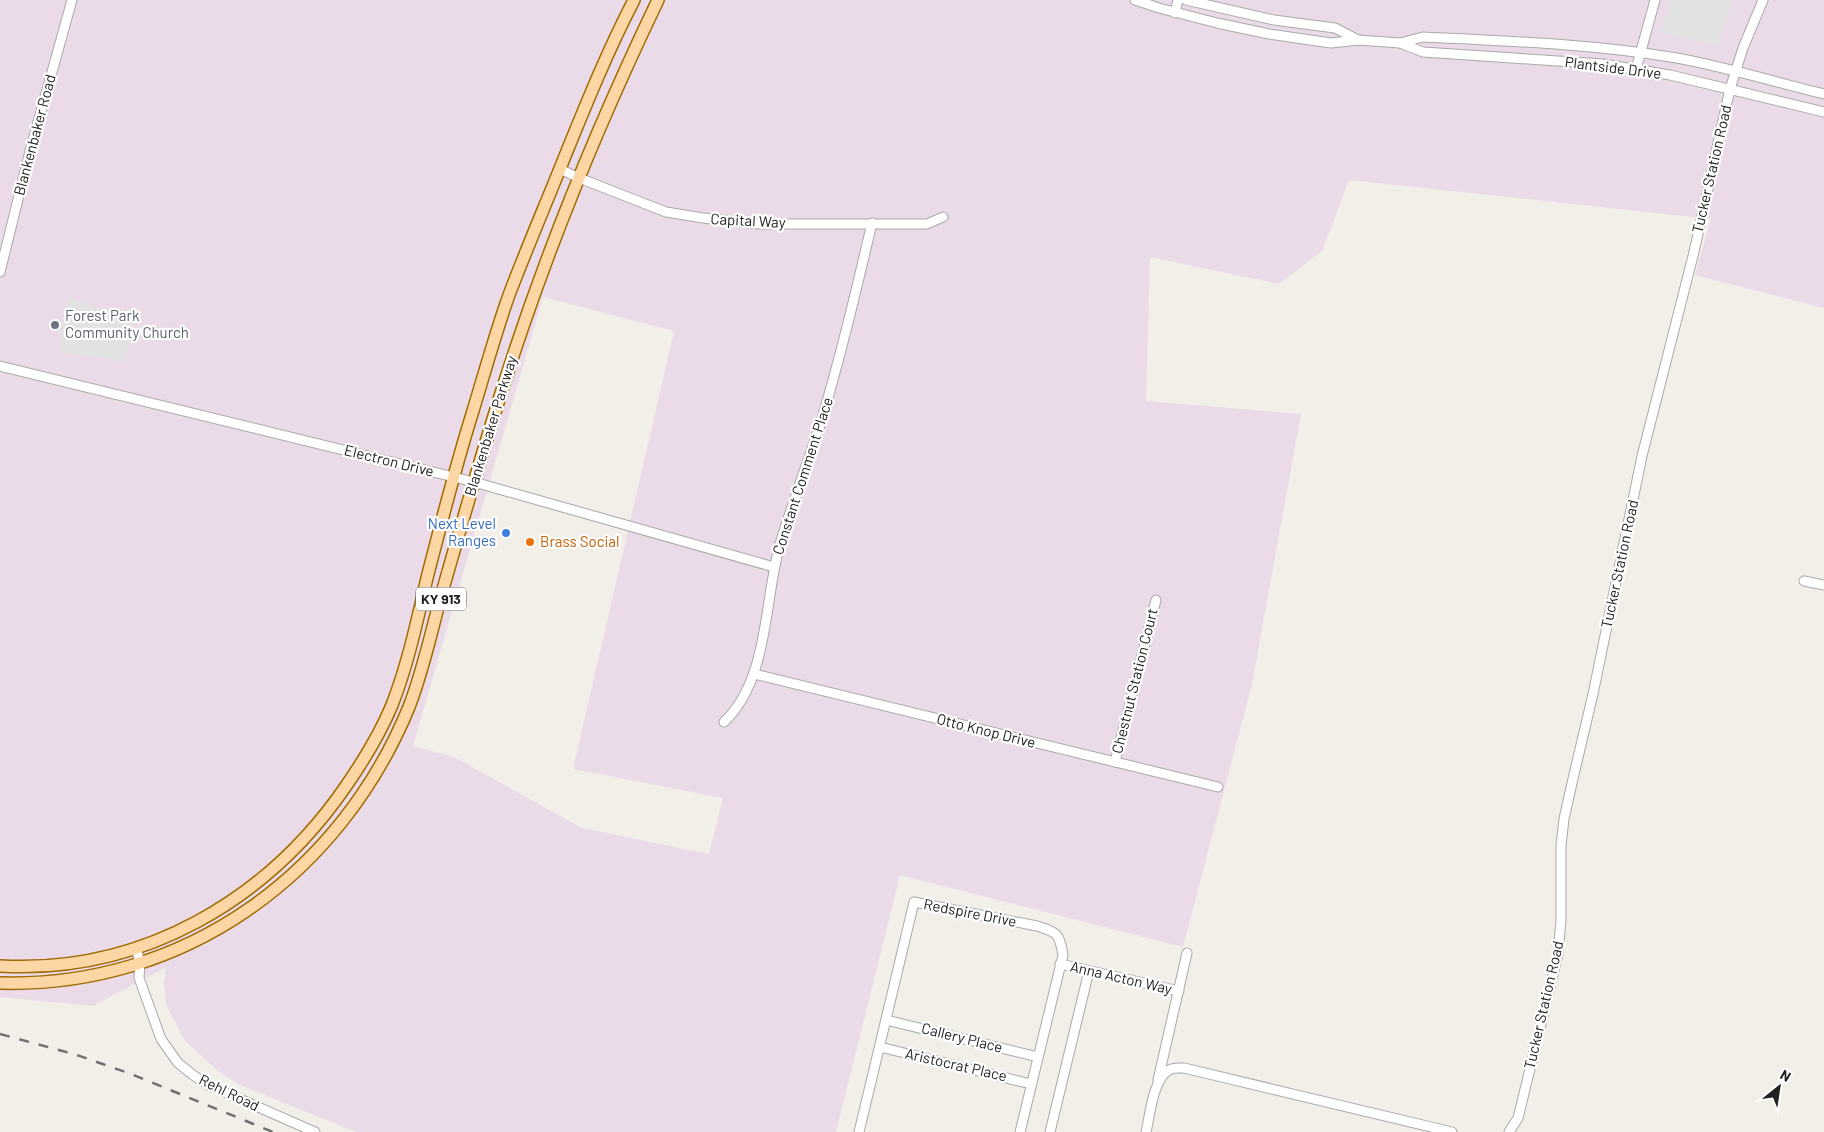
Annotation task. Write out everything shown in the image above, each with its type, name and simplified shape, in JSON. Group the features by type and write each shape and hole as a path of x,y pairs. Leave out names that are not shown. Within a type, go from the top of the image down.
{"main road":[{"name":"Blankenbaker Parkway","path":"0,966 43,966 76,963 150,944 207,917 237,898 266,876 317,826 365,758 382,730 402,678 452,477 508,297 588,100 634,0"},
{"name":"Blankenbaker Parkway","path":"0,983 43,983 93,977 140,963 218,930 245,913 304,864 340,824 374,777 410,704 474,482 523,325 579,178 625,68 658,0"}],"street":[{"name":"Blankenbaker Road","path":"0,272 30,151 72,0"},
{"name":"Plantside Drive","path":"1135,0 1175,13 1217,23 1300,39 1331,43 1358,40 1400,43 1423,52 1603,64 1636,69 1824,112"},
{"path":"1175,13 1178,0"},
{"name":"Plantside Drive","path":"1186,0 1274,20 1335,28 1358,40"},
{"path":"1636,69 1655,0"},
{"name":"Tucker Station Road","path":"1509,1132 1518,1118 1558,954 1562,920 1561,845 1566,810 1593,694 1642,456 1694,252 1730,89 1763,0"},
{"name":"Plantside Drive","path":"1400,43 1423,37 1577,45 1678,59 1824,94"},
{"path":"1512,42 1512,58"},
{"name":"Capital Way","path":"560,169 671,213 703,218 759,224 927,224 943,217"},
{"name":"Constant Comment Place","path":"724,722 742,701 754,674 771,594 774,567 843,345 872,223"},
{"name":"Electron Drive","path":"0,366 474,482 774,567"},
{"path":"1804,581 1824,585"},
{"name":"Chestnut Station Court","path":"1115,762 1156,600"},
{"name":"Otto Knop Drive","path":"754,674 1218,787"},
{"name":"Redspire Drive","path":"858,1132 914,902 1037,926 1052,931 1060,938 1063,955 1020,1132"},
{"name":"Rehl Road","path":"136,948 140,963 139,978 154,1024 166,1048 178,1063 208,1085 315,1132"},
{"path":"1179,991 1188,953"},
{"name":"Anna Acton Way","path":"1060,964 1179,991 1158,1083"},
{"path":"1050,1132 1089,970"},
{"name":"Callery Place","path":"886,1020 1038,1057"},
{"name":"Aristocrat Place","path":"880,1047 1031,1084"},
{"path":"1146,1132 1158,1083 1169,1069 1184,1068 1452,1132"}],"shaded area":[{"path":"0,0 1824,0 1824,308 1695,275 1711,219 1349,180 1322,251 1279,284 1150,257 1146,401 1301,414 1252,684 1183,947 900,875 836,1132 356,1132 240,1085 219,1072 184,1040 166,1004 164,983 166,967 93,1006 0,997","holes":["543,297 674,331 573,769 723,798 709,854 582,828 454,757 413,746"]},
{"path":"1671,0 1733,0 1718,46 1660,32"},
{"path":"68,297 134,320 125,362 60,351 58,342"}],"railway":[{"path":"0,1034 77,1055 131,1074 273,1132"}],"place":[{"name":"Forest Park Community Church","path":"55,325"},
{"name":"Next Level Ranges","path":"506,533"},
{"name":"Brass Social","path":"530,542"}]}
